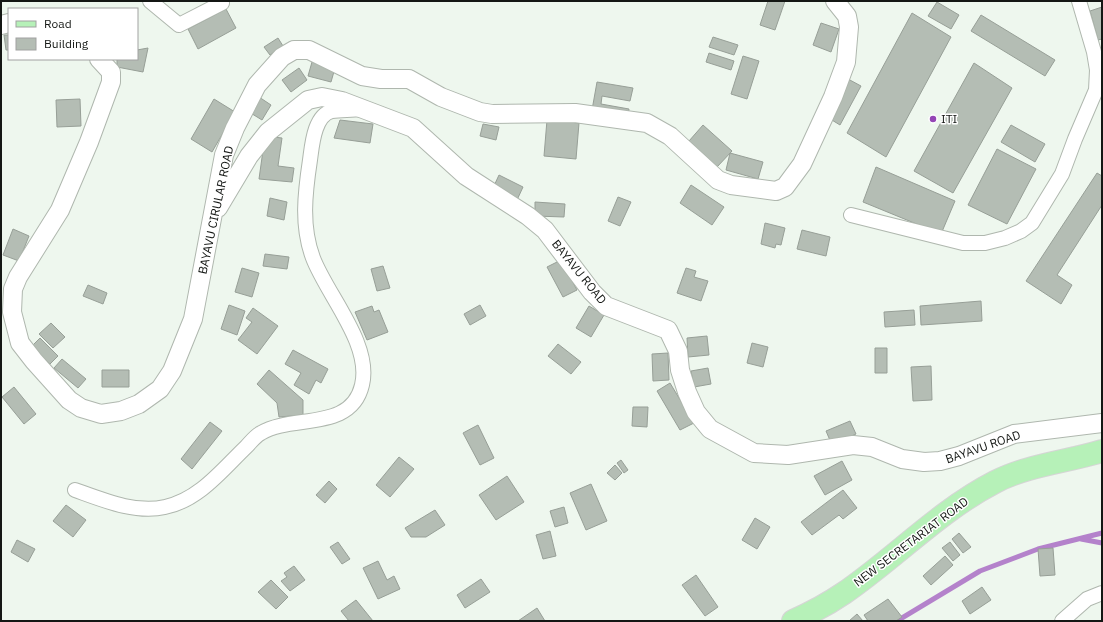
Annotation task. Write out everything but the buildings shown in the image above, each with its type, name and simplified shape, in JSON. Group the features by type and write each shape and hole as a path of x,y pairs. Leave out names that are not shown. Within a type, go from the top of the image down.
{"main road":[{"name":"NEW SECRETARIAT ROAD","path":"793,621 813,612 844,593 954,507 995,482 1026,469 1068,461 1102,451"}],"street":[{"path":"150,1 179,24 222,3"},
{"name":"BAYAVU CIRULAR ROAD","path":"100,60 110,72 111,82 89,142 60,210 24,266 13,289 12,312 20,343 69,400 89,412 111,413 139,404 160,389 172,371 193,319 224,155 235,128 257,85 282,57 294,50 309,50 362,76 381,79 409,79 462,105 492,114 575,114 647,122 670,136 718,180 732,185 776,191 785,186 802,164 833,97 846,62 850,27 847,16 835,1"},
{"path":"851,215 963,244 985,243 1005,238 1021,231 1032,223 1062,174 1074,139 1096,90 1097,70 1094,52 1079,1"},
{"name":"BAYAVU ROAD","path":"214,214 249,156 268,132 308,100 322,97 364,109 413,128 466,176 528,216 544,230 592,292 606,306 668,330 678,351 680,370 686,392 696,412 710,429 754,453 788,455 853,445 872,447 902,459 924,462 940,461 959,456 1014,434 1102,423"},
{"path":"75,490 106,501 144,509 164,508 180,503 206,486 260,433 279,426 333,417 346,410 358,396 364,374 362,357 353,336 313,258 306,229 304,199 313,141 317,126 323,117 330,112 364,109"},
{"path":"1062,621 1087,600 1102,593"}],"waterway":[{"path":"897,621 980,571 1038,549 1102,533"},
{"path":"1081,539 1102,543"}],"place":[{"name":"ITI","path":"933,119"}]}
